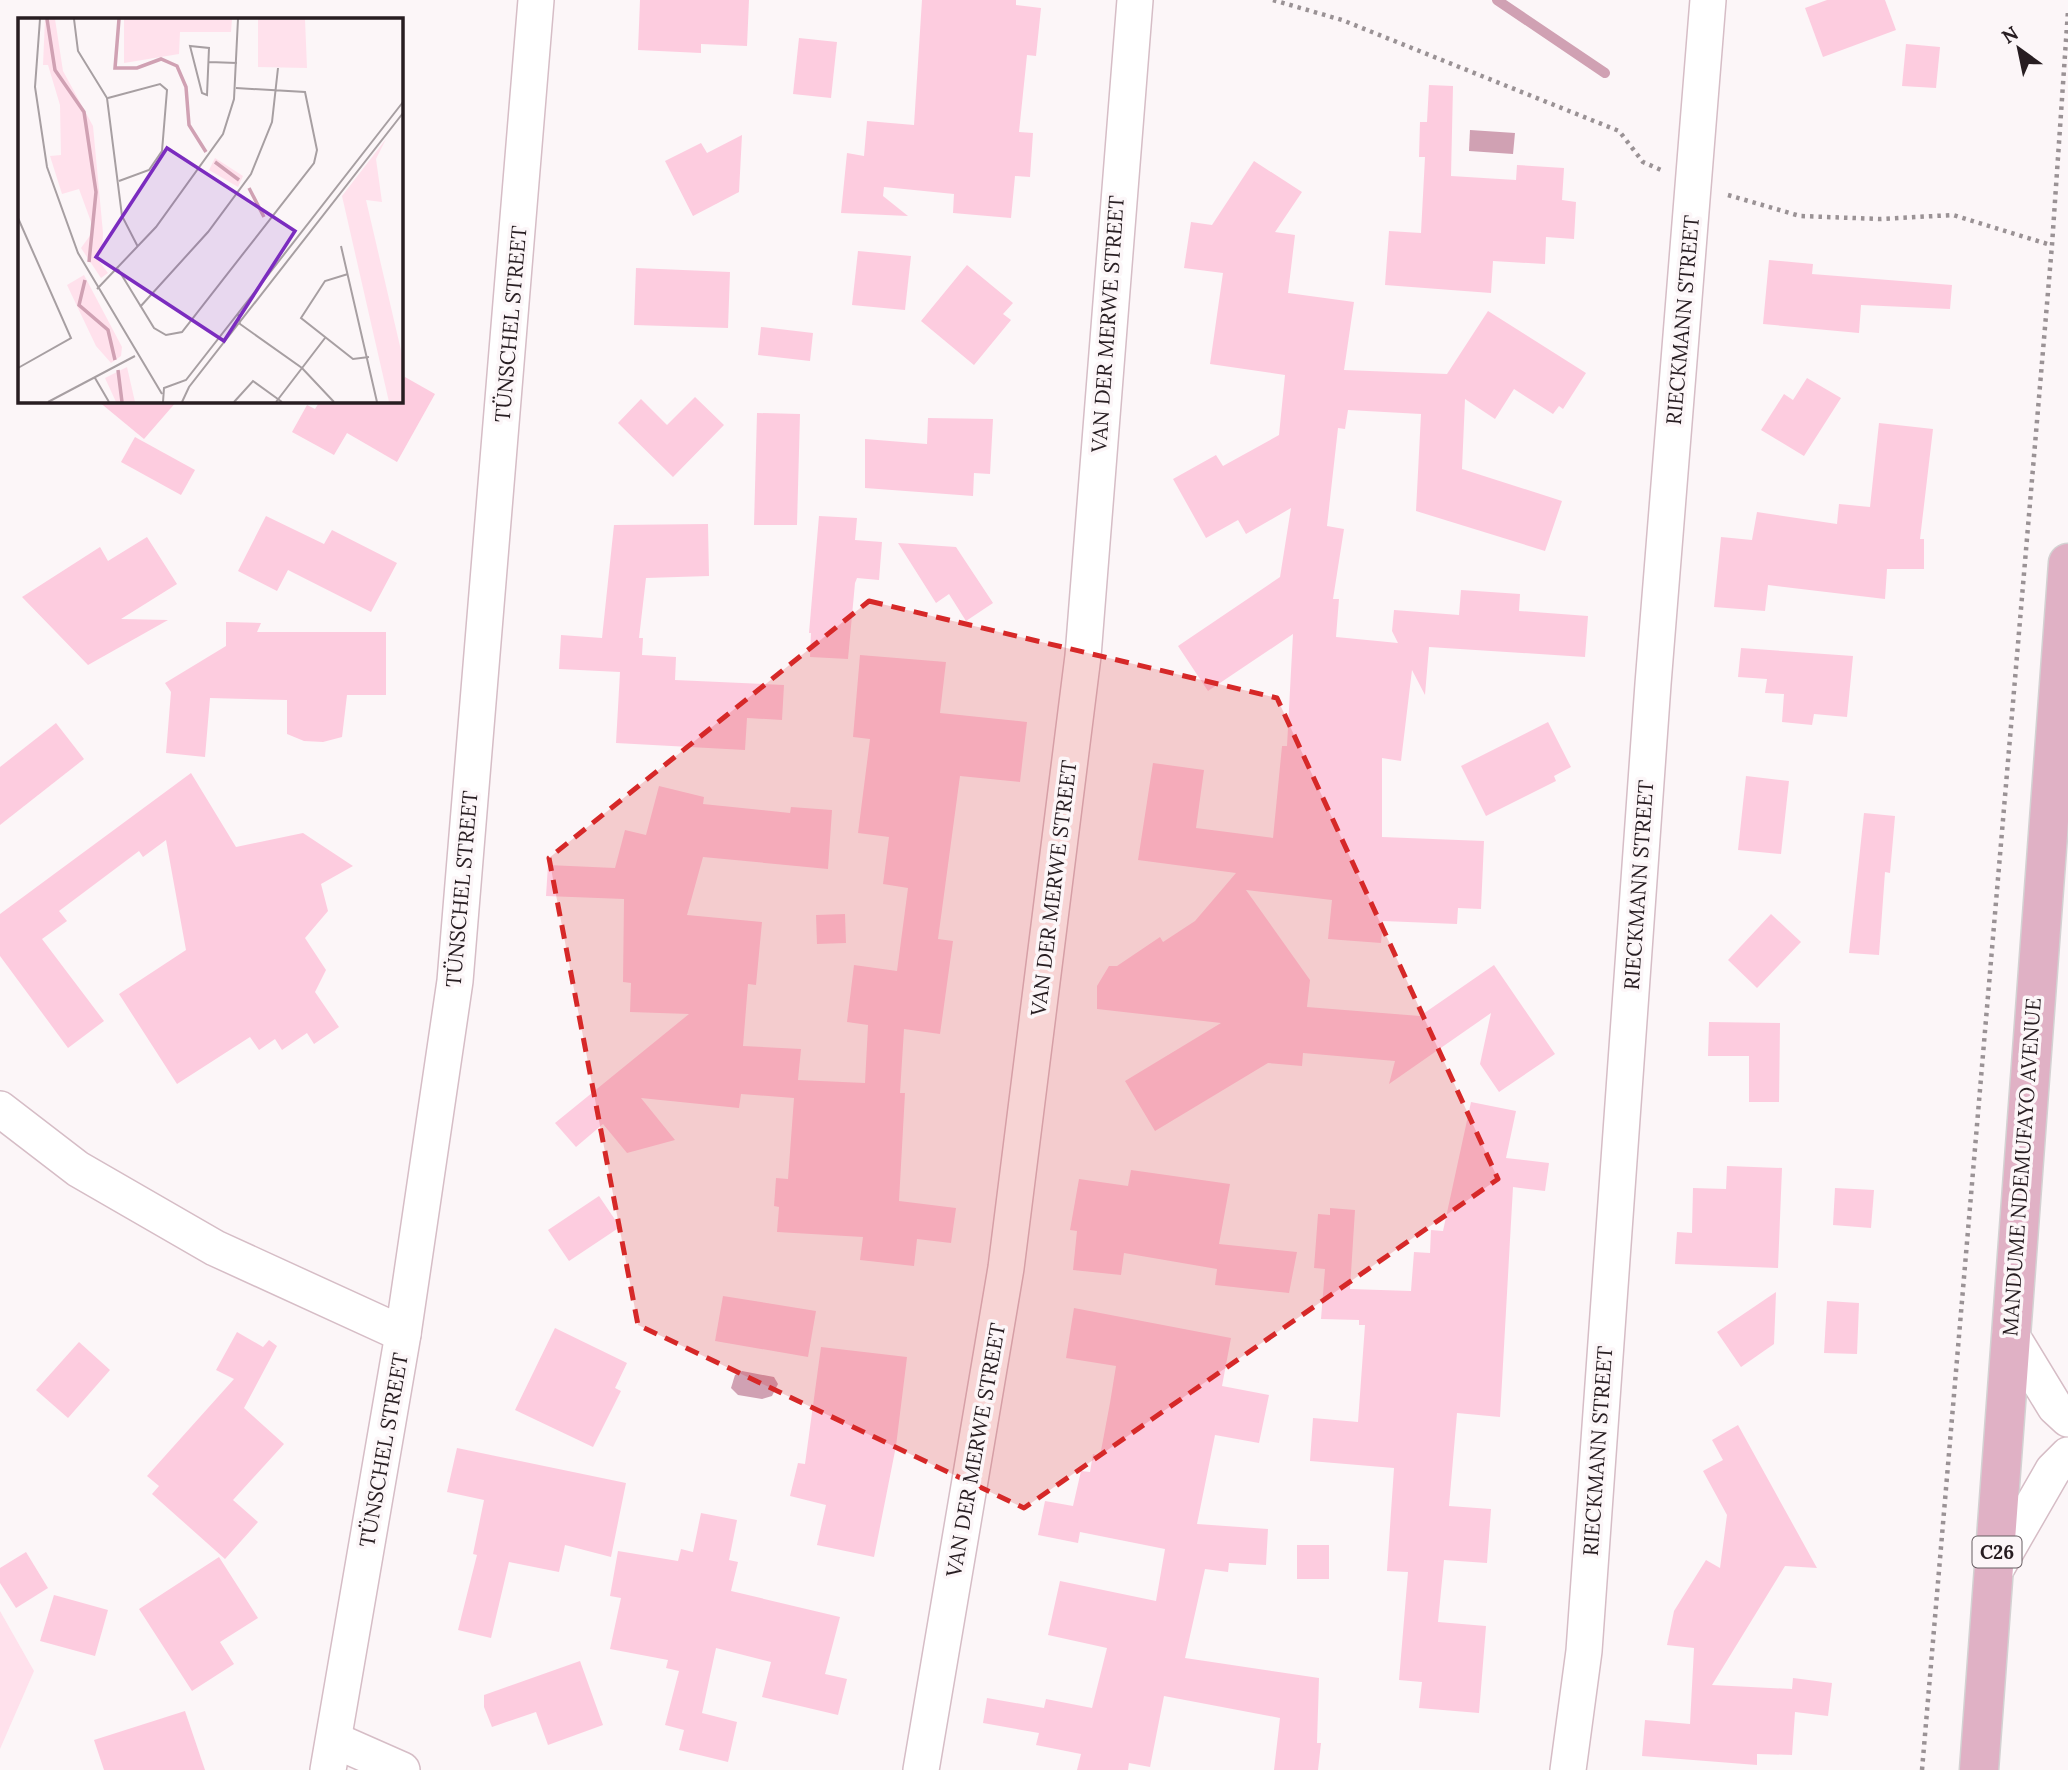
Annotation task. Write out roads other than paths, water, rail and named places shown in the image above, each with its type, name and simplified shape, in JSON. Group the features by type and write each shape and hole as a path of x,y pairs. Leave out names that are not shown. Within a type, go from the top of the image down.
{"main road":[{"name":"MANDUME NDEMUFAYO AVENUE","path":"1979,1770 1996,1569 2010,1333 2068,563"}],"street":[{"name":"TÜNSCHEL STREET","path":"331,1755 404,1334 455,981 536,0"},
{"name":"VAN DER MERWE STREET","path":"921,1770 1006,1268 1083,656 1135,0"},
{"name":"RIECKMANN STREET","path":"1568,1770 1584,1651 1652,698 1708,0"},
{"path":"0,1108 78,1169 215,1248 404,1334"},
{"path":"2010,1333 2055,1407 2068,1419"},
{"path":"1996,1569 2053,1470 2068,1455"},
{"path":"331,1755 402,1770"}],"waterway":[{"path":"1497,0 1605,73"}]}
